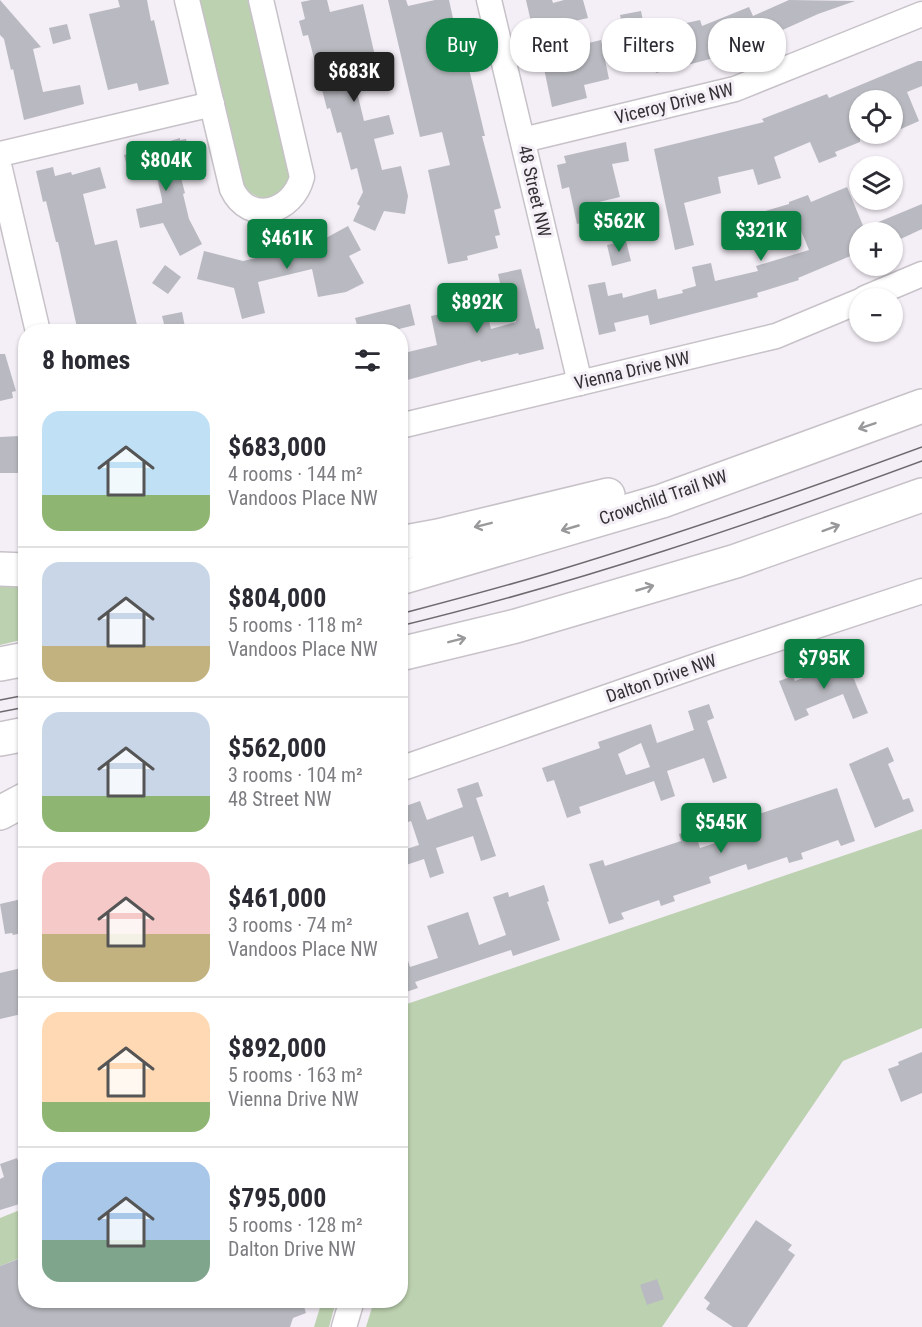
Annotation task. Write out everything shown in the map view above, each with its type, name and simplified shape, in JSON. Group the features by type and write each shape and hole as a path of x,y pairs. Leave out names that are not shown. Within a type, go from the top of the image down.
{"highway":[{"name":"Crowchild Trail NW","path":"408,576 662,501 922,406"},
{"path":"408,542 650,484 744,455 784,455"},
{"path":"408,652 516,626 736,561 922,495"},
{"path":"0,569 18,570"},
{"path":"0,664 18,661"},
{"path":"0,739 18,736"},
{"path":"0,813 18,803"}],"street":[{"path":"187,0 234,194 256,210 274,210 290,201 300,186 301,170 261,0"},
{"name":"48 Street NW","path":"489,0 580,383"},
{"name":"Viceroy Drive NW","path":"523,140 735,90 922,14"},
{"path":"0,154 212,104"},
{"path":"0,169 36,324"},
{"path":"889,288 922,274"},
{"name":"Vienna Drive NW","path":"408,424 776,336 849,306"},
{"name":"Dalton Drive NW","path":"408,766 716,659 922,591"},
{"path":"345,1327 350,1308"}],"green space":[{"path":"198,0 250,0 291,172 288,183 275,196 260,197 252,193 239,176"},
{"path":"0,578 18,579 18,641 0,645"},
{"path":"922,829 922,1028 843,1061 662,1327 366,1327 372,1308 408,1308 408,1004"},
{"path":"18,1211 18,1259 0,1266 0,1218"},
{"path":"320,1308 334,1308 329,1327 314,1327"}],"building":[{"path":"0,0 41,47 33,49 43,92 80,85 84,104 24,120 13,69 11,70 4,39 0,35"},
{"path":"118,0 147,0 169,84 139,91 137,83 108,90 89,14 120,7"},
{"path":"327,0 330,12 363,4 381,82 356,88 364,121 389,115 394,134 374,139 382,170 401,166 408,196 405,214 384,211 375,231 353,221 363,192 357,168 351,170 341,132 337,133 330,108 327,109 308,35 303,36 299,21 305,19 301,2"},
{"path":"388,0 406,0 408,6 435,0 449,0 453,18 426,18 426,72 470,72 485,136 482,136 501,208 494,210 500,235 495,236 498,248 467,256 468,260 448,264 428,170 450,165 442,132 420,137"},
{"path":"526,0 552,0 553,3 564,0 583,0 588,18 530,18"},
{"path":"789,0 855,1 786,28 786,18 722,18 749,7 753,16"},
{"path":"641,11 642,18 621,18 620,15"},
{"path":"700,20 702,26 708,24 708,60 696,63 696,21"},
{"path":"67,24 71,39 53,44 49,28"},
{"path":"601,40 602,72 608,72 609,79 584,85 587,98 552,107 545,72 590,72 590,43"},
{"path":"918,61 922,61 922,86 907,92 919,121 903,128 903,90 849,90 849,144 855,144 835,152 837,156 819,163 810,142 774,157 781,178 758,185 753,169 718,177 721,193 684,203 694,245 675,250 654,149 764,122 762,119 827,94 829,98"},
{"path":"180,138 180,140 186,139 189,152 183,154 185,161 177,163 185,193 183,194 189,219 202,244 180,256 163,223 140,228 136,209 162,203 162,199 155,169 129,174 124,155"},
{"path":"626,142 629,161 612,164 620,197 599,202 603,218 577,224 569,187 562,189 557,165 566,163 564,156"},
{"path":"53,167 55,176 71,172 72,175 100,167 106,188 83,194 95,245 117,240 137,324 76,324 58,242 56,242 46,201 43,202 36,171"},
{"path":"847,187 849,210 857,210 862,222 849,222 849,257 798,278 799,280 757,293 758,297 650,325 648,315 614,323 616,331 599,335 588,285 605,282 608,296 622,293 623,298 656,289 658,299 683,293 682,290 696,286 692,267 711,263 715,281 758,271 756,266 809,250 797,221 765,232 759,213 789,204 789,202 808,195 811,202"},
{"path":"922,204 922,229 903,238 903,222 878,222"},
{"path":"348,226 361,250 349,256 364,283 346,292 318,297 312,269 258,282 265,313 242,319 234,288 197,279 204,251 243,261 313,245"},
{"path":"626,241 631,261 612,266 607,245"},
{"path":"165,265 181,277 168,294 152,283"},
{"path":"521,269 536,329 539,328 544,349 481,362 480,360 408,380 408,352 437,345 431,316 468,308 466,302 483,297 491,329 516,322 509,294 503,296 498,274"},
{"path":"410,304 415,325 408,327 408,324 357,324 355,318"},
{"path":"182,312 184,324 164,324 162,316"},
{"path":"0,354 5,354 16,391 12,392 13,398 0,401"},
{"path":"18,436 18,473 0,473 0,437"},
{"path":"844,655 868,713 853,719 843,694 806,709 809,715 795,721 779,681 793,676 795,681 832,667 829,661"},
{"path":"709,704 714,718 707,721 727,778 713,783 704,758 667,771 675,796 661,801 654,781 579,807 581,813 567,818 554,780 547,782 542,768 600,748 598,742 651,724 657,743 694,730 688,711","holes":["641,743 650,767 626,775 618,754"]},
{"path":"888,747 894,761 888,764 903,800 909,798 914,811 875,828 849,764"},
{"path":"478,782 483,796 476,798 496,856 481,861 473,836 436,848 444,873 430,878 424,859 408,864 408,848 419,845 411,821 408,822 408,805 420,801 427,820 463,807 457,789"},
{"path":"837,788 855,841 841,846 838,840 801,853 803,859 789,863 787,857 748,870 746,864 709,877 711,883 673,896 675,901 661,906 659,900 621,913 624,919 609,924 589,864 603,860 605,866 681,841 679,834 694,829 700,848 737,836 731,817 745,812 747,818"},
{"path":"544,885 549,901 547,902 560,940 513,956 511,950 415,982 418,988 408,991 408,961 410,967 438,958 427,926 468,912 479,945 506,935 493,897 508,892 509,897"},
{"path":"18,900 18,934 5,934 0,904"},
{"path":"18,969 18,1015 0,1019 0,973"},
{"path":"922,1052 922,1093 901,1102 888,1069"},
{"path":"17,1158 18,1161 18,1204 0,1210 0,1179 4,1177 0,1164"},
{"path":"756,1220 792,1245 788,1250 795,1255 747,1327 733,1327 706,1309 710,1303 704,1298"},
{"path":"18,1259 18,1308 304,1308 306,1313 293,1318 290,1327 0,1327 0,1266"},
{"path":"657,1279 664,1299 647,1305 640,1285"}],"tram line":[{"path":"408,612 520,582 650,541 922,447"},
{"path":"408,624 598,572 922,461"},
{"path":"0,700 18,697"},
{"path":"0,712 18,709"}]}
